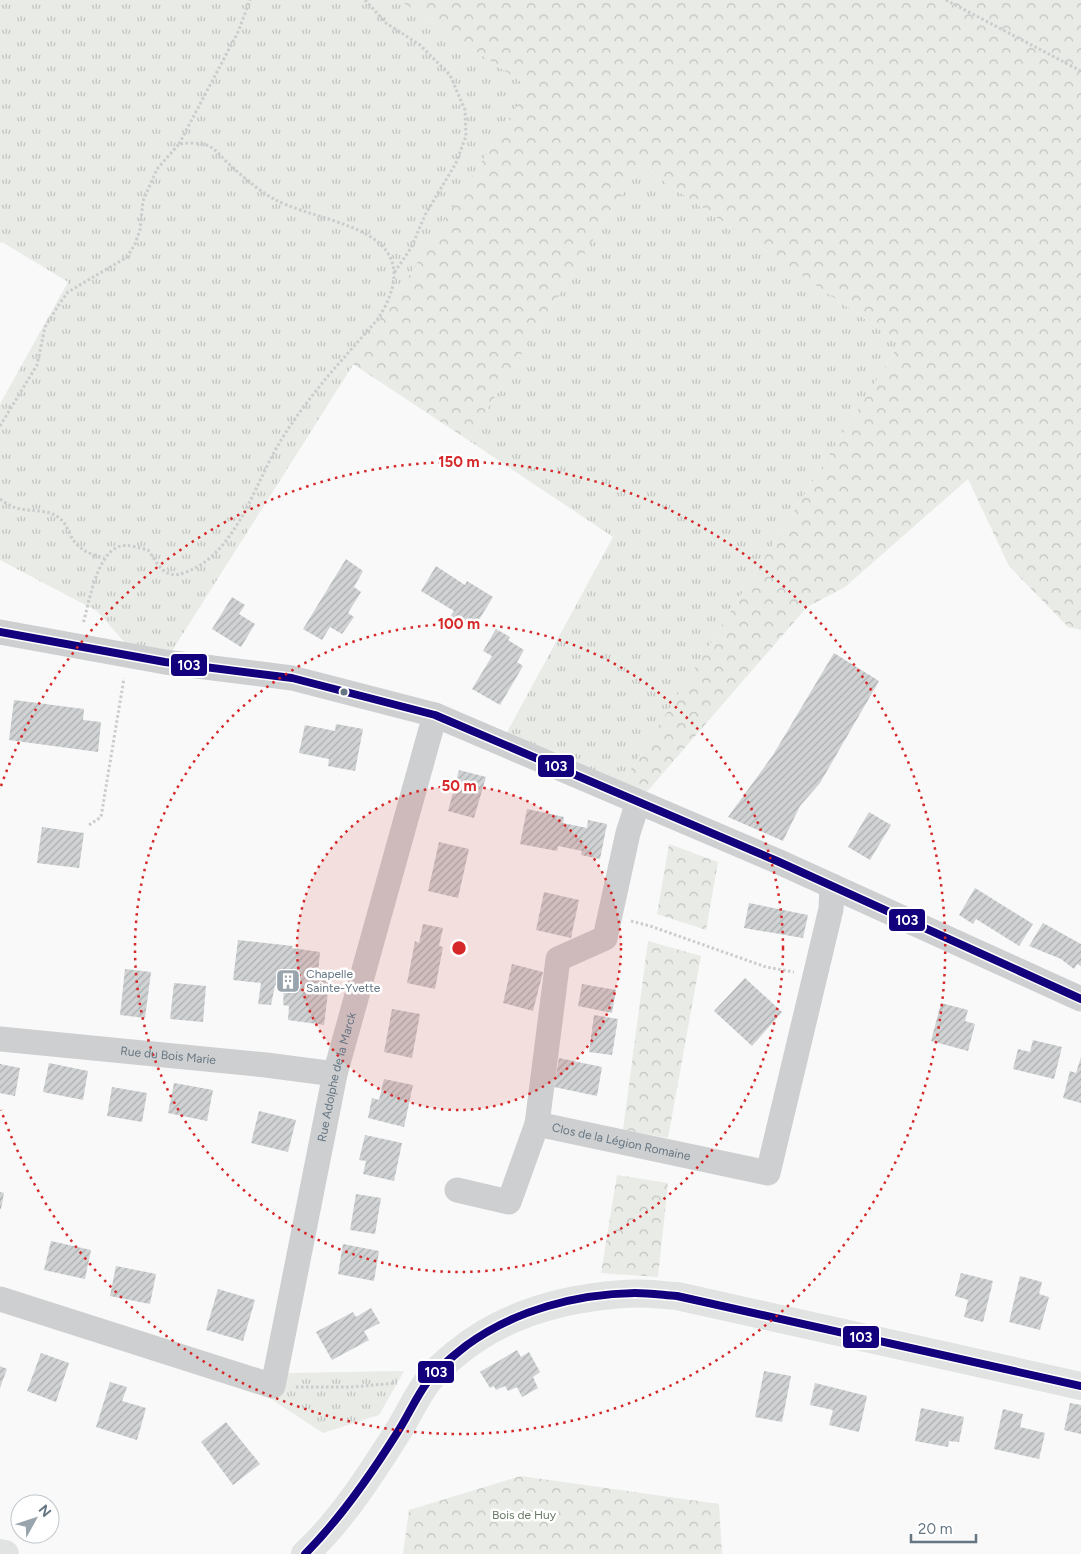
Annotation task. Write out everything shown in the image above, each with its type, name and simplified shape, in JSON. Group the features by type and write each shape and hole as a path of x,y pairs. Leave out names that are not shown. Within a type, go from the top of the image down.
{"main road":[{"path":"306,1554 330,1528 352,1499 398,1432 428,1381 450,1359 475,1338 500,1324 523,1314 559,1303 626,1294 677,1296 1081,1386"},
{"path":"0,1553 5,1554"}],"street":[{"path":"0,632 165,662 292,678 435,715 832,886 1081,999"},
{"name":"Rue Adolphe de la Marck","path":"273,1386 335,1074 435,715"},
{"name":"Clos de la Légion Romaine","path":"638,802 628,833 605,938 558,959 537,1124 768,1173 830,909 832,886"},
{"name":"Rue du Bois Marie","path":"0,1040 247,1063 335,1074"},
{"path":"458,1190 509,1202 537,1124"},
{"path":"0,1298 273,1386"}],"path":[{"path":"0,426 37,365 46,327 68,292 127,257 135,244 140,230 143,201 157,169 179,144 238,32 250,0"},
{"path":"365,0 386,23 420,45 450,76 465,110 466,136 456,164 425,215 411,248 393,273"},
{"path":"946,0 1081,72"},
{"path":"77,646 94,584 104,558 118,547 135,546 148,550 160,569 170,574 184,573 200,566 218,550 236,525 270,462 305,404 377,320 387,305 392,288 393,273 391,259 386,250 377,242 346,226 294,208 273,198 254,186 208,145 196,143 179,144"},
{"path":"0,499 9,506 43,512 60,518 66,524 74,543 84,551 104,558"},
{"path":"89,825 101,817 128,655"},
{"path":"610,916 650,926 766,967 815,975"},
{"path":"273,1386 351,1387 428,1381"}],"green space":[{"path":"0,0 399,0 529,87 165,662 127,645 97,611 0,560 0,404 68,282 2,242 0,243"},
{"path":"399,0 1081,0 1081,630 1068,627 1009,566 968,479 845,587 807,607 638,802 616,793 900,343 640,165 468,440 353,364 529,87"},
{"path":"640,165 900,343 616,793 501,743 613,537 468,440"},
{"path":"669,844 718,862 706,930 657,914"},
{"path":"648,941 701,956 668,1138 623,1130"},
{"path":"617,1175 668,1183 658,1277 601,1273"},
{"path":"404,1371 379,1415 323,1433 271,1399 289,1373"},
{"name":"Bois de Huy","path":"521,1476 719,1504 722,1554 403,1554 409,1510"}],"building":[{"path":"346,559 363,571 354,587 361,592 348,613 354,617 342,634 330,627 322,640 303,629"},
{"path":"436,566 465,585 467,581 493,597 472,631 450,617 454,611 421,591"},
{"path":"232,597 245,605 239,614 255,624 241,647 212,629"},
{"path":"496,629 510,637 508,640 524,650 517,662 523,666 500,705 472,689 492,656 483,651"},
{"path":"834,653 879,681 820,783 800,806 783,841 728,817 773,755"},
{"path":"14,700 84,709 83,720 101,722 98,752 9,740"},
{"path":"336,724 363,729 355,771 328,766 329,759 299,753 305,725 335,731"},
{"path":"459,770 486,777 474,818 448,811"},
{"path":"527,809 564,817 563,823 587,828 588,820 607,824 600,859 581,855 582,851 558,846 557,851 520,844"},
{"path":"869,812 891,825 870,860 848,847"},
{"path":"42,827 84,833 79,868 37,863"},
{"path":"439,842 469,849 458,898 428,891"},
{"path":"975,888 1033,924 1019,946 976,919 973,924 959,915"},
{"path":"544,892 579,900 571,938 536,930"},
{"path":"749,903 808,915 803,938 744,928"},
{"path":"1043,923 1081,944 1081,966 1077,964 1074,969 1061,959 1029,946"},
{"path":"423,924 443,928 439,946 443,947 435,989 407,983 415,941 419,943"},
{"name":"Chapelle Sainte-Yvette","path":"238,940 293,946 292,948 320,952 318,973 330,976 324,1025 288,1020 289,1006 283,1005 284,986 275,985 271,1005 258,1004 261,983 233,980"},
{"path":"512,964 543,972 533,1011 503,1003"},
{"path":"125,969 151,972 145,1018 120,1015"},
{"path":"745,978 782,1012 752,1046 714,1011"},
{"path":"174,983 206,986 203,1022 170,1019"},
{"path":"582,984 616,990 612,1013 578,1006"},
{"path":"941,1003 968,1010 965,1021 975,1024 968,1051 931,1041"},
{"path":"392,1009 420,1014 412,1058 384,1052"},
{"path":"594,1015 618,1019 612,1055 589,1052"},
{"path":"1033,1040 1062,1047 1054,1079 1013,1069 1018,1049 1030,1052"},
{"path":"1081,1057 1081,1103 1063,1098 1070,1071 1076,1073"},
{"path":"559,1058 602,1067 597,1096 554,1087"},
{"path":"49,1063 88,1071 83,1100 43,1092"},
{"path":"0,1064 20,1068 15,1096 0,1093"},
{"path":"384,1079 413,1085 404,1127 368,1118 372,1098 379,1100"},
{"path":"174,1083 213,1090 207,1121 168,1113"},
{"path":"112,1087 147,1093 142,1122 107,1116"},
{"path":"259,1111 296,1120 288,1152 251,1143"},
{"path":"365,1135 402,1143 394,1181 363,1174 366,1161 359,1160"},
{"path":"0,1192 4,1193 1,1209 0,1209"},
{"path":"356,1194 381,1198 375,1234 350,1230"},
{"path":"51,1241 91,1250 85,1279 44,1270"},
{"path":"343,1244 379,1251 374,1281 338,1274"},
{"path":"116,1266 156,1274 150,1304 110,1296"},
{"path":"961,1273 993,1281 983,1322 964,1317 968,1300 955,1296"},
{"path":"1020,1276 1042,1282 1039,1294 1049,1297 1040,1330 1009,1322"},
{"path":"218,1289 255,1300 243,1341 206,1330"},
{"path":"371,1308 380,1323 364,1331 369,1340 332,1360 316,1332 353,1312 356,1317"},
{"path":"517,1350 521,1357 529,1352 540,1372 533,1377 538,1388 522,1397 517,1387 508,1391 505,1386 496,1390 494,1386 490,1388 480,1372"},
{"path":"41,1353 69,1363 56,1402 27,1391"},
{"path":"0,1366 7,1369 0,1388"},
{"path":"764,1371 791,1376 782,1422 755,1417"},
{"path":"110,1382 127,1387 122,1401 146,1408 137,1440 96,1427"},
{"path":"815,1383 867,1396 859,1432 829,1425 833,1410 810,1405"},
{"path":"1070,1403 1081,1405 1081,1434 1064,1430"},
{"path":"921,1408 964,1417 959,1442 949,1441 948,1447 915,1441"},
{"path":"1003,1409 1023,1414 1020,1427 1045,1433 1039,1459 994,1449"},
{"path":"226,1422 260,1464 233,1485 201,1442"}],"transit line":[{"name":"103","path":"0,632 165,662 292,678 435,715 777,861 1081,999"},
{"name":"103","path":"305,1554 331,1526 354,1496 397,1433 424,1387 441,1366 467,1345 505,1322 547,1306 569,1301 613,1294 635,1293 677,1296 1081,1386"}],"place":[{"name":"Chapelle Sainte-Yvette","path":"288,981"}]}
